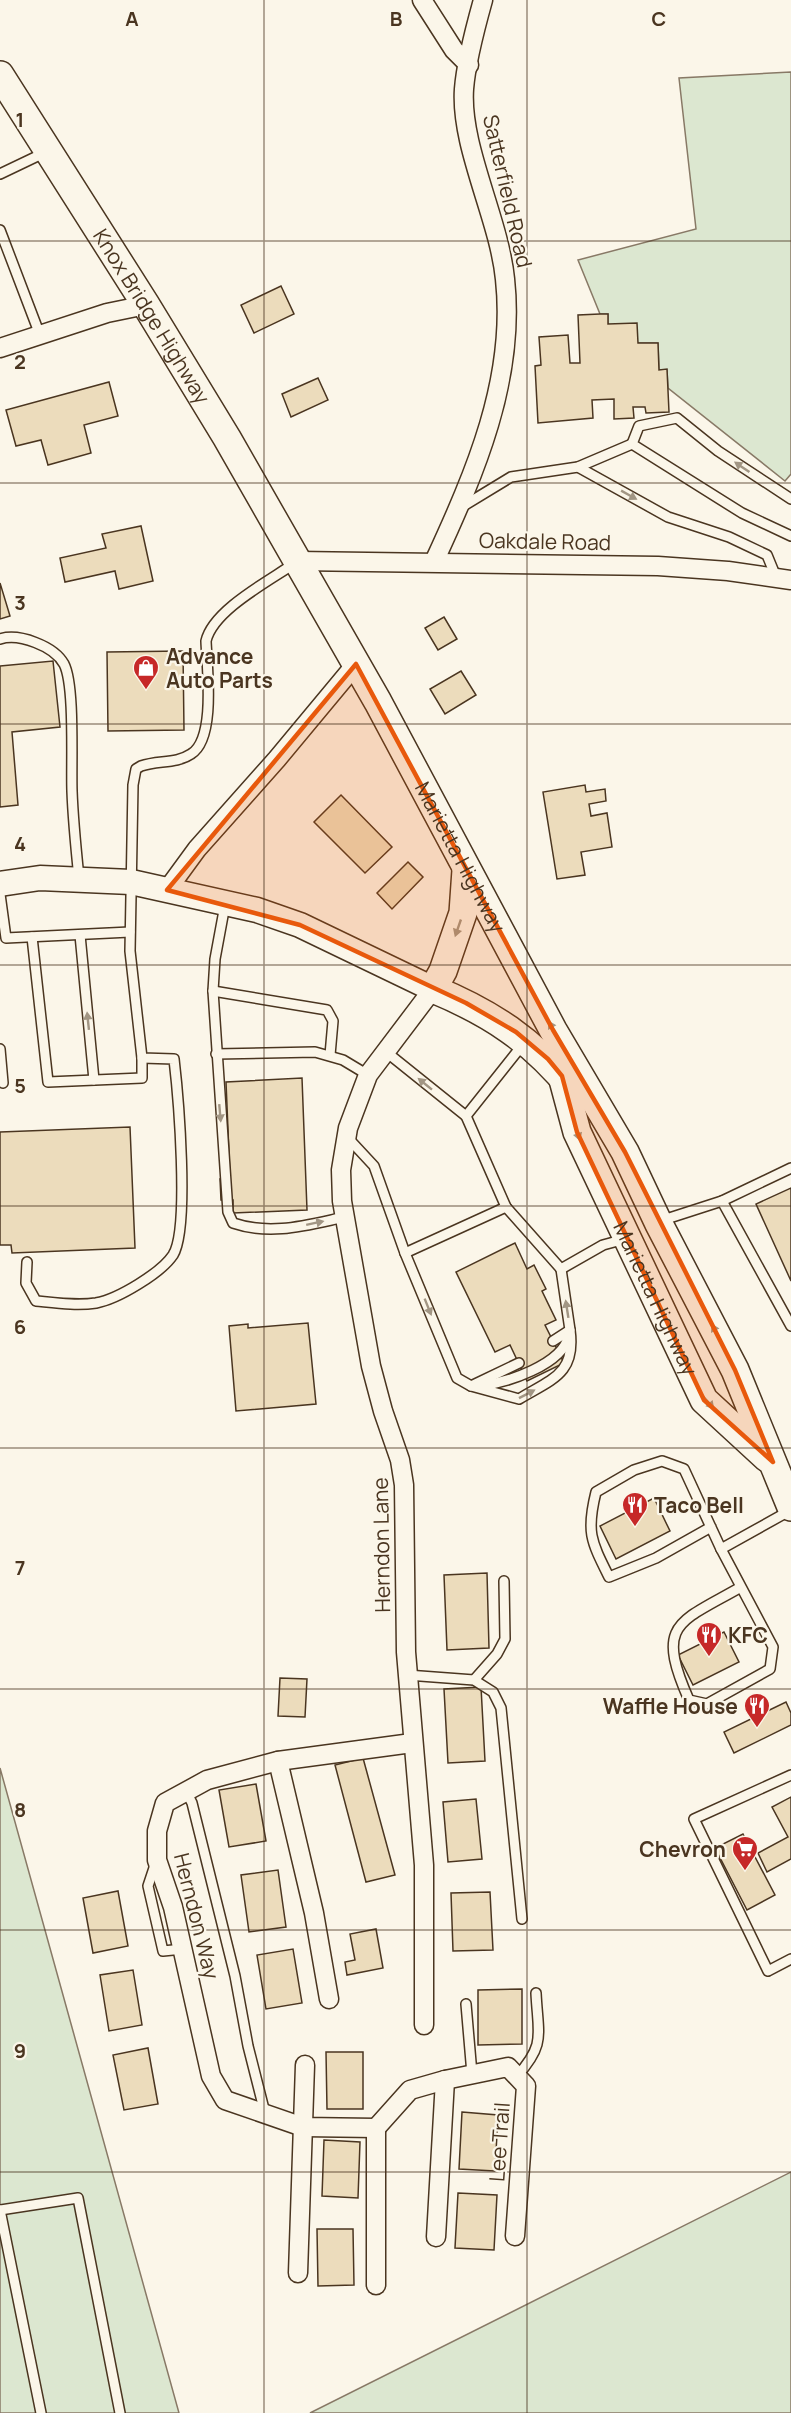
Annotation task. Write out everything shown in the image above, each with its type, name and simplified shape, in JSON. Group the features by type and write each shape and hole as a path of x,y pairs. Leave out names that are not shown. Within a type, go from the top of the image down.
{"main road":[{"name":"Knox Bridge Highway","path":"0,75 146,305 227,438 297,561"},
{"name":"Marietta Highway","path":"297,561 356,664 553,1030 625,1152 735,1370 791,1509"},
{"path":"433,989 443,971 463,913 466,870"},
{"name":"Marietta Highway","path":"0,884 40,878 131,882 257,910 300,925 466,1003 526,1041 548,1059 625,1152"},
{"name":"Marietta Highway","path":"562,1076 577,1132 704,1400 773,1462"}],"street":[{"path":"422,0 449,43 469,65"},
{"name":"Satterfield Road","path":"434,562 478,462 503,369 506,327 505,279 499,240 468,126 464,89 483,0"},
{"path":"0,348 107,314 146,305"},
{"name":"Oakdale Road","path":"297,561 658,566 784,578"},
{"path":"166,890 196,849 277,759 356,664"},
{"name":"Herndon Lane","path":"424,2025 424,1865 407,1675 404,1485 400,1460 371,1366 345,1217 340,1170 348,1138 348,1128 368,1075 433,989"},
{"name":"Herndon Way","path":"303,2127 225,2100 211,2076 173,1908 157,1860 158,1831 165,1803 207,1779 278,1761 412,1743"},
{"path":"278,1761 314,1913 329,1999"},
{"path":"298,2273 305,2065"},
{"name":"Lee Trail","path":"376,2128 410,2090 508,2067 526,2086 515,2236"},
{"path":"436,2237 445,2080"},
{"path":"303,2127 376,2128 376,2285"}],"lane":[{"path":"0,174 48,151"},
{"path":"0,230 40,335"},
{"path":"458,509 511,477 578,466 632,444 639,426 677,418 718,450 790,496"},
{"path":"632,444 742,513 791,536"},
{"path":"578,466 668,517 729,537 767,555 784,578"},
{"path":"32,937 48,1082 142,1078 130,932 133,785 136,769 148,763 178,760 193,753 202,742 208,718 206,641 209,629 221,615 297,561"},
{"path":"0,639 10,636 53,651 65,665 71,706 72,793 79,878"},
{"path":"0,894 3,942 32,937 130,932"},
{"path":"226,903 215,959 213,991 228,1212 233,1223 286,1230 345,1217"},
{"path":"80,934 94,1080"},
{"path":"213,991 327,1010 333,1021 330,1055"},
{"path":"466,1116 526,1041"},
{"path":"0,1049 3,1083"},
{"path":"348,1138 374,1166 405,1253 457,1378 471,1386 519,1399 558,1376 565,1367 572,1350 561,1269 506,1207 466,1116 385,1051"},
{"path":"216,1054 315,1052 330,1055 368,1075"},
{"path":"27,1263 26,1283 36,1301 98,1303 138,1284 173,1254 179,1232 181,1119 174,1059 142,1058"},
{"path":"658,1221 722,1201 791,1168"},
{"path":"722,1201 791,1326"},
{"path":"405,1253 506,1207"},
{"path":"561,1269 603,1245 627,1239"},
{"path":"471,1386 499,1384 524,1375 559,1354 567,1346 570,1330"},
{"path":"553,1341 570,1330"},
{"path":"471,1386 519,1363"},
{"path":"711,1527 656,1558 609,1577 595,1549 589,1520 596,1492 633,1470 662,1461 684,1469 711,1527 721,1549 773,1647 770,1669 707,1704 689,1700 675,1669 672,1641 680,1622 741,1587"},
{"path":"721,1549 791,1509"},
{"path":"474,1680 497,1654 506,1638 504,1581"},
{"path":"407,1675 474,1680 493,1692 501,1708 522,1919"},
{"path":"791,1775 694,1819 768,1971 791,1959"},
{"path":"186,1791 192,1803 221,1917 265,2113"},
{"path":"517,2076 534,2057 538,2045 536,1993"},
{"path":"466,2004 472,2074"},
{"path":"41,2413 0,2210 78,2198 120,2413"}],"highlighted area":[{"path":"356,664 553,1030 625,1152 735,1370 773,1462 704,1400 577,1132 562,1076 548,1059 516,1032 466,1003 300,925 167,890"}],"green space":[{"path":"791,72 791,474 785,481 668,388 667,370 659,370 658,343 638,343 608,324 608,314 600,314 578,260 696,229 679,78"},
{"path":"0,1768 179,2413 0,2413"},
{"path":"791,2172 791,2413 310,2413"}],"building":[{"path":"281,286 294,314 254,333 241,305"},
{"path":"608,314 608,324 637,323 638,343 658,343 659,370 667,369 669,412 646,413 645,407 633,407 634,418 614,419 614,399 592,400 593,418 538,423 535,366 541,365 539,337 568,335 570,363 580,363 578,315"},
{"path":"318,378 328,400 291,417 282,394"},
{"path":"109,382 118,416 84,425 91,453 48,465 41,440 16,446 6,410"},
{"path":"141,526 153,581 119,589 115,571 65,582 60,558 106,548 102,534"},
{"path":"0,583 10,616 0,619"},
{"path":"444,617 457,639 438,650 425,628"},
{"name":"Advance Auto Parts","path":"183,651 184,730 108,731 107,652"},
{"path":"53,661 60,727 12,732 18,805 0,807 0,666"},
{"path":"461,671 476,695 445,714 430,689"},
{"path":"585,785 586,792 605,789 606,801 589,804 591,816 607,813 612,847 581,852 585,875 557,879 543,792"},
{"path":"341,795 392,847 365,873 314,822"},
{"path":"408,862 423,877 392,909 377,893"},
{"path":"302,1078 307,1210 233,1213 233,1200 221,1200 220,1179 230,1178 226,1082"},
{"path":"130,1127 135,1248 12,1253 11,1245 0,1245 0,1132"},
{"path":"791,1188 791,1281 756,1204"},
{"path":"515,1243 527,1269 534,1265 546,1289 542,1291 556,1320 545,1325 564,1363 527,1381 510,1345 495,1352 456,1272"},
{"path":"308,1323 316,1404 236,1411 229,1326 248,1324 248,1328"},
{"name":"Taco Bell","path":"654,1498 670,1531 616,1559 600,1526"},
{"path":"487,1573 489,1648 447,1650 444,1575"},
{"name":"KFC","path":"724,1632 739,1662 693,1685 678,1655"},
{"path":"280,1678 307,1679 305,1717 278,1716"},
{"path":"481,1687 485,1761 448,1763 444,1689"},
{"name":"Waffle House","path":"786,1702 791,1713 791,1725 734,1753 724,1732"},
{"path":"363,1758 395,1875 366,1882 335,1765"},
{"path":"256,1784 266,1841 229,1847 219,1790"},
{"name":"Chevron","path":"791,1797 791,1859 767,1872 758,1853 788,1837 772,1807"},
{"path":"476,1799 482,1859 448,1862 443,1802"},
{"name":"Chevron","path":"743,1834 775,1895 747,1910 715,1848"},
{"path":"278,1870 286,1927 249,1932 241,1875"},
{"path":"118,1891 128,1946 93,1953 83,1898"},
{"path":"490,1892 493,1950 453,1951 451,1893"},
{"path":"376,1929 383,1968 347,1975 345,1962 355,1960 350,1934"},
{"path":"293,1949 302,2003 266,2009 257,1955"},
{"path":"133,1970 142,2025 109,2031 100,1975"},
{"path":"522,1989 522,2044 478,2045 478,1990"},
{"path":"148,2048 158,2104 124,2110 113,2055"},
{"path":"326,2052 363,2052 363,2109 327,2109"},
{"path":"462,2112 498,2115 495,2171 459,2169"},
{"path":"324,2140 360,2142 358,2198 322,2196"},
{"path":"458,2193 497,2195 494,2250 455,2248"},
{"path":"317,2229 353,2229 354,2285 318,2286"}],"place":[{"name":"Advance Auto Parts","path":"146,691"},
{"name":"Taco Bell","path":"635,1528"},
{"name":"KFC","path":"709,1658"},
{"name":"Waffle House","path":"757,1729"},
{"name":"Chevron","path":"745,1872"}]}
